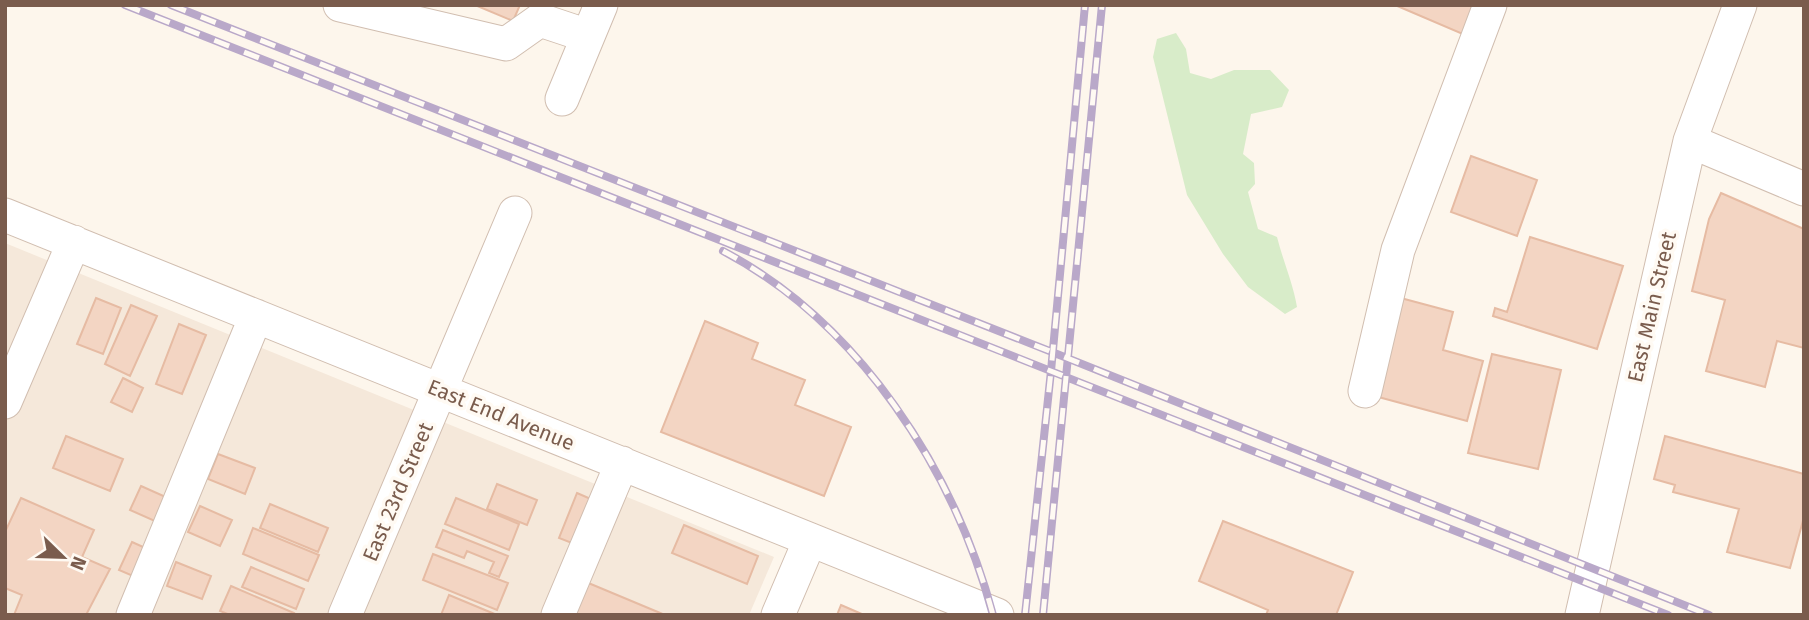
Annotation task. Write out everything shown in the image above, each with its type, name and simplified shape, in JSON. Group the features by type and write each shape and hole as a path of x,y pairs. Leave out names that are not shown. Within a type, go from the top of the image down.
{"street":[{"path":"340,5 506,44 540,20 588,36"},
{"path":"562,99 601,5"},
{"path":"1365,391 1398,250 1490,5"},
{"name":"East Main Street","path":"1582,615 1690,141 1740,5"},
{"path":"1690,141 1804,189"},
{"name":"East 23rd Street","path":"345,615 515,213"},
{"name":"East End Avenue","path":"5,215 996,615"},
{"path":"5,402 74,243"},
{"path":"133,615 256,316"},
{"path":"558,615 622,463"},
{"path":"778,615 810,540"}],"shaded area":[{"path":"5,243 774,557 749,615 5,615"}],"green space":[{"path":"1176,33 1186,49 1190,73 1211,79 1234,70 1270,70 1289,90 1282,107 1251,114 1243,154 1254,163 1255,184 1248,192 1258,229 1277,237 1293,289 1297,307 1285,314 1248,287 1223,254 1187,195 1153,57 1157,39"}],"building":[{"path":"475,5 520,5 513,21"},
{"path":"1395,5 1478,5 1465,35"},
{"path":"1471,156 1537,180 1517,236 1451,212"},
{"path":"1721,193 1804,229 1804,348 1777,341 1765,387 1706,371 1725,300 1692,291 1709,219"},
{"path":"1530,237 1623,266 1597,349 1493,316 1495,308 1507,312"},
{"path":"1397,297 1453,312 1443,350 1483,361 1467,421 1371,395"},
{"path":"96,298 121,308 103,354 77,344"},
{"path":"131,305 157,316 130,376 105,364"},
{"path":"705,321 758,343 752,359 805,380 795,405 851,427 824,496 661,432"},
{"path":"179,324 206,335 182,394 156,384"},
{"path":"1492,354 1561,370 1538,469 1468,453"},
{"path":"123,378 143,388 132,412 111,402"},
{"path":"66,436 123,459 110,491 53,468"},
{"path":"1665,436 1804,474 1804,517 1790,568 1727,552 1739,509 1673,492 1675,485 1654,479"},
{"path":"218,454 255,468 245,494 208,479"},
{"path":"497,484 537,500 527,525 487,509"},
{"path":"141,486 168,498 157,522 130,510"},
{"path":"577,493 600,503 582,547 559,538"},
{"path":"21,498 94,530 82,557 110,569 86,615 14,615 22,595 5,588 5,532"},
{"path":"456,498 519,524 509,550 445,524"},
{"path":"270,504 328,528 318,552 260,528"},
{"path":"200,506 232,520 220,546 188,532"},
{"path":"1223,521 1353,572 1336,615 1266,615 1268,610 1199,581"},
{"path":"684,525 758,556 747,584 672,553"},
{"path":"253,528 319,555 308,581 243,554"},
{"path":"443,530 508,556 499,577 489,573 494,562 467,551 464,558 436,547"},
{"path":"132,542 152,551 140,579 119,570"},
{"path":"433,554 508,583 497,610 423,580"},
{"path":"176,562 211,576 202,599 167,586"},
{"path":"251,567 304,589 296,609 242,587"},
{"path":"586,582 665,615 573,615"},
{"path":"231,586 294,613 230,615 220,611"},
{"path":"449,595 497,615 441,615"},
{"path":"841,605 864,615 837,615"}],"railway":[{"path":"125,5 1668,615"},
{"path":"171,5 1052,352 1709,615"},
{"path":"1025,615 1085,5"},
{"path":"1043,615 1102,5"},
{"path":"723,251 772,281 817,318 858,359 894,405 926,455 953,507 976,560 993,615"}]}
